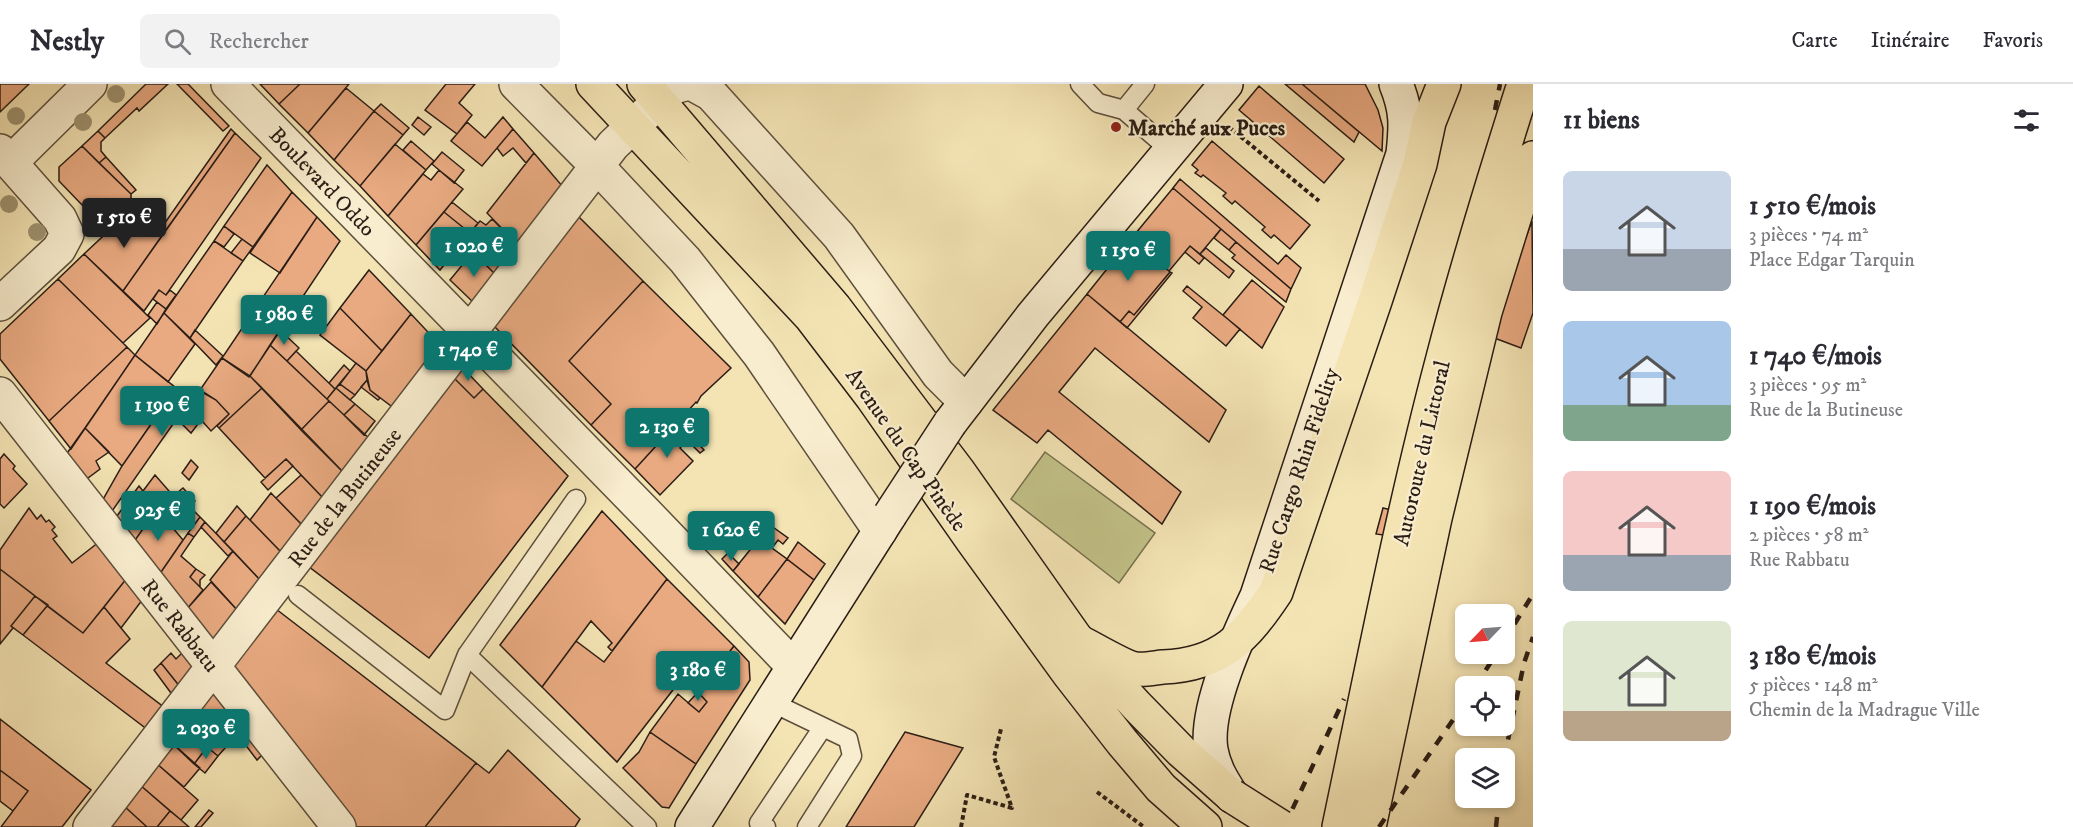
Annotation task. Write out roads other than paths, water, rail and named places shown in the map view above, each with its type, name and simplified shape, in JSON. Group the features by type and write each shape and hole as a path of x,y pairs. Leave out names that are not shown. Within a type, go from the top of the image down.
{"main road":[{"name":"Avenue du Cap Pinède","path":"593,84 811,317 872,397 972,540 1115,733 1161,788 1205,827"},
{"path":"1078,641 1134,669 1173,667 1221,653 1235,643 1257,621 1276,592 1420,165 1429,122 1444,84"},
{"name":"Autoroute du Littoral","path":"1339,827 1414,475 1442,359 1478,229 1524,84"},
{"name":"Avenue du Cap Pinède","path":"663,90 835,308 959,472 1078,641 1181,751 1232,796"},
{"name":"Autoroute du Littoral","path":"1370,827 1435,518 1482,324 1533,158"},
{"name":"Rue Cargo Rhin Fidelity","path":"1232,796 1281,827"}],"street":[{"path":"0,304 59,249 67,234 60,219 5,157 90,84"},
{"name":"Boulevard Oddo","path":"228,84 793,666"},
{"path":"516,84 685,260 759,354 885,523"},
{"path":"693,84 711,94 839,236 938,374 958,412"},
{"path":"692,827 793,666 958,412 1033,315 1226,84"},
{"name":"Rue Cargo Rhin Fidelity","path":"1232,796 1218,774 1211,751 1209,724 1235,643 1257,596 1403,154 1406,127 1404,102 1396,84"},
{"name":"Rue de la Butineuse","path":"90,827 613,145 632,127 663,90"},
{"name":"Rue Rabbatu","path":"0,394 339,827"}],"lane":[{"path":"1080,84 1098,103 1124,110 1170,150"},
{"path":"1124,110 1145,84"},
{"path":"298,595 445,710 467,655 576,499"},
{"path":"467,655 646,827"},
{"path":"771,702 848,739 852,756 807,827"},
{"path":"765,827 759,823 823,727"}],"railway":[{"path":"1495,110 1500,84"},
{"path":"1515,623 1533,594"},
{"path":"1506,748 1524,663 1533,637"},
{"path":"1482,676 1490,664"},
{"path":"1284,827 1344,699"},
{"path":"1379,827 1455,717"},
{"path":"1496,827 1498,808"}],"place":[{"name":"Marché aux Puces","path":"1116,127"}]}
